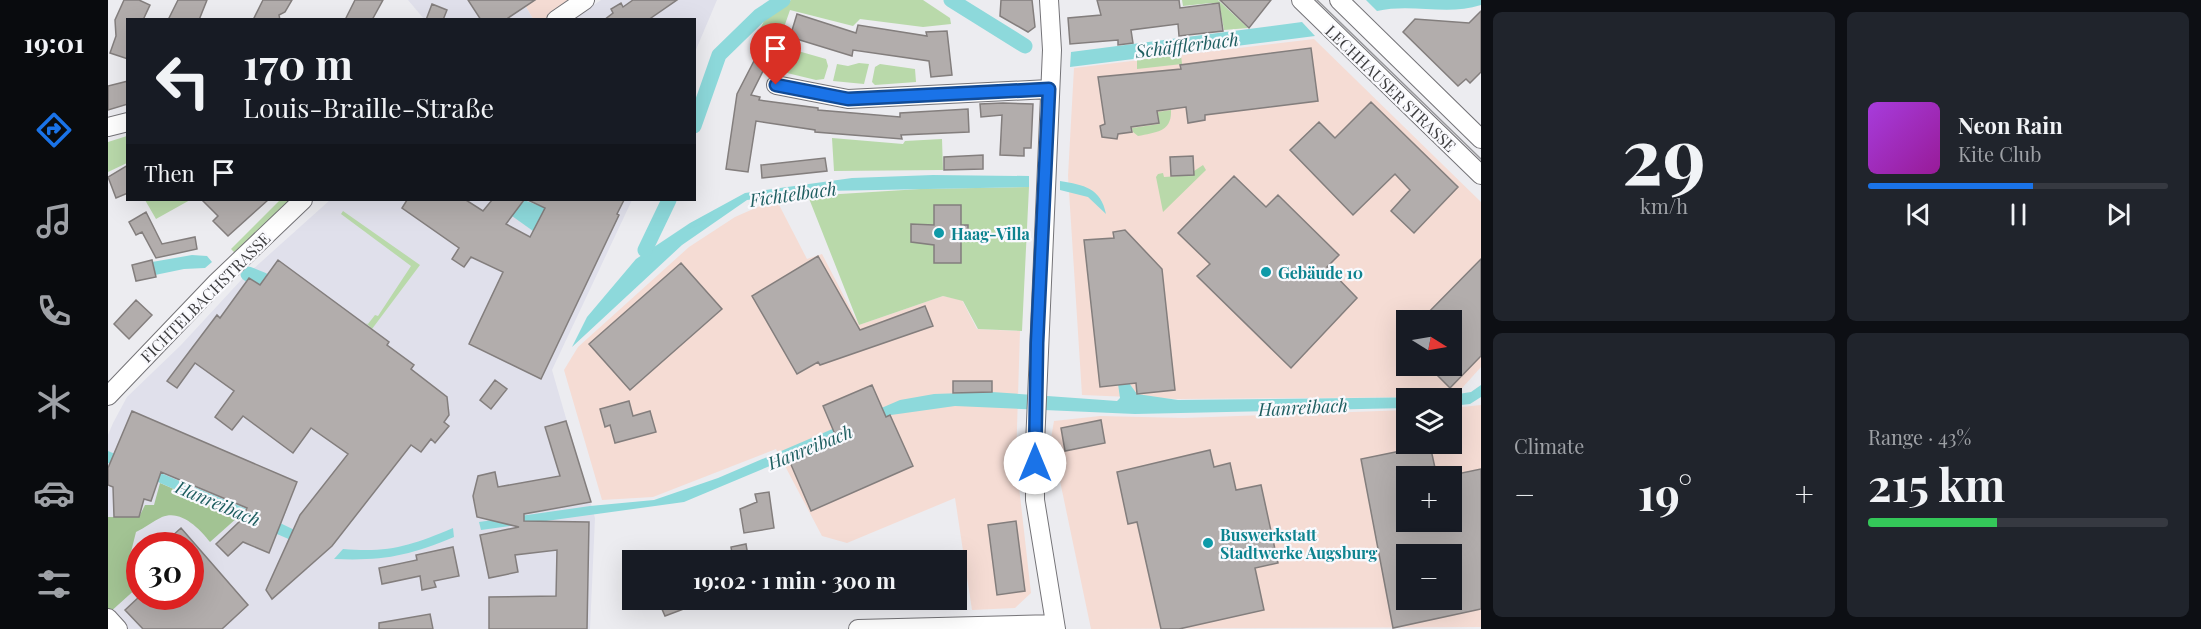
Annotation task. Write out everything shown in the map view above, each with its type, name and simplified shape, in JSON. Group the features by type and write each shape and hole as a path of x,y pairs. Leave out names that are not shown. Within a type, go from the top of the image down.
{"street":[{"path":"559,18 585,0"},
{"path":"858,629 1055,626 1035,500 1035,445 1052,50 1049,0"},
{"name":"LECHHAUSER STRASSE","path":"1301,0 1481,175"},
{"name":"LECHHAUSER STRASSE","path":"1339,0 1481,139"},
{"path":"776,85 848,99 1049,89"},
{"path":"108,127 126,122"},
{"name":"FICHTELBACHSTRASSE","path":"108,396 217,282 302,201"},
{"path":"108,618 118,629"}],"shaded area":[{"path":"408,0 522,0 532,18 423,18"},
{"path":"522,0 572,0 546,18 532,18"},
{"path":"601,0 717,0 696,50 696,18 575,18"},
{"path":"1314,39 1481,202 1481,367 1462,388 1396,388 1396,397 1178,399 1082,395 1068,176 1074,68"},
{"path":"776,199 807,259 822,254 859,325 943,296 962,300 977,329 1020,331 1016,460 1031,593 1015,608 972,610 967,577 967,550 963,550 955,498 847,543 822,536 776,449 653,497 602,500 564,370 578,347 689,247 735,217"},
{"path":"329,201 632,201 552,370 595,518 590,629 108,629 108,435 127,397 181,345 243,278"},
{"path":"1481,405 1481,627 1091,629 1051,438 1054,421 1100,416 1184,418 1396,410 1396,454 1462,454 1462,407"}],"green space":[{"path":"791,0 923,0 950,18 951,24 923,27 860,19 853,26 790,10 780,39 758,33 765,19"},
{"path":"1182,0 1218,0 1248,28 1224,30 1220,8 1211,3 1183,6"},
{"path":"791,49 826,59 828,66 824,79 816,80 783,72 780,68 782,56"},
{"path":"1181,55 1182,64 1137,69 1137,60"},
{"path":"859,63 869,64 864,84 833,81 837,64 848,66"},
{"path":"880,64 915,69 916,82 875,85 872,82 875,67"},
{"path":"1171,110 1169,123 1162,130 1138,136 1133,132 1132,128 1159,124 1158,112"},
{"path":"126,136 126,163 108,172 108,142"},
{"path":"832,138 903,144 905,141 942,139 943,170 834,171"},
{"path":"1203,165 1206,170 1163,212 1156,177 1158,174 1163,173 1164,177 1194,175 1194,171"},
{"path":"1029,187 1022,331 978,329 963,301 943,296 859,325 808,196 920,189"},
{"path":"146,201 188,201 156,219"},
{"path":"279,201 292,201 237,255 231,249"},
{"path":"343,211 420,265 372,329 366,323 368,324 375,315 378,316 411,266 341,214"},
{"path":"160,483 238,517 210,542 204,532 183,518 169,515 136,532 126,532 126,598 108,614 108,517 139,517 145,505 154,505"}],"water":[{"path":"1366,0 1481,0 1481,5 1442,10 1403,8 1377,11"},
{"path":"1302,22 1315,36 1070,67 1071,52"},
{"path":"933,175 1029,176 1029,187 825,191 747,200 682,245 572,347 587,317 636,259 690,223 745,193 852,178"},
{"path":"1060,181 1084,186 1096,193 1104,205 1106,214 1088,197 1060,190"},
{"path":"523,201 545,208 533,231 512,216"},
{"path":"192,255 207,256 212,262 205,268 184,269 155,275 152,262"},
{"name":"Hanreibach","path":"1129,383 1137,394 1178,400 1396,397 1396,408 1135,414 955,406 891,415 684,502 481,530 479,522 590,506 654,500 718,478 900,400 934,394 992,392 1117,401 1120,398 1118,384"},
{"path":"1481,385 1481,397 1470,404 1462,405 1462,393 1471,392"},
{"name":"Hanreibach","path":"108,451 280,523 330,547 323,554 158,482 108,463"},
{"path":"453,528 454,537 409,553 382,558 334,559 343,549 374,550 399,547"}],"building":[{"path":"124,0 139,0 150,5 144,18 126,18 126,58 110,53 116,36 115,20"},
{"path":"178,0 207,0 200,18 169,18"},
{"path":"263,0 292,0 285,12 279,15 280,18 254,18"},
{"path":"355,0 383,0 373,18 346,18"},
{"path":"468,0 535,0 508,18 480,18"},
{"path":"633,0 677,0 651,18 607,18 613,13 611,9 621,3 623,7"},
{"path":"1001,0 1032,0 1035,27 1028,32 1000,16"},
{"path":"1097,0 1179,0 1180,8 1219,3 1223,31 1179,36 1178,24 1131,30 1133,43 1118,45 1118,40 1070,44 1068,18 1101,15"},
{"path":"1220,0 1271,0 1249,28"},
{"path":"432,4 447,10 444,18 427,18"},
{"path":"1481,11 1481,72 1470,83 1466,79 1458,86 1403,32 1415,19 1469,23"},
{"path":"797,14 856,33 858,25 927,36 926,32 947,31 952,75 931,77 929,61 853,50 852,56 790,37"},
{"path":"1311,48 1318,101 1205,115 1205,120 1188,123 1186,107 1157,111 1159,123 1131,127 1132,132 1118,134 1117,139 1102,137 1100,126 1105,124 1098,77 1181,69 1180,65"},
{"path":"756,57 767,63 751,95 760,97 759,100 818,108 818,110 900,117 900,113 968,109 969,132 901,135 902,139 815,132 815,130 756,121 748,172 726,169 737,94"},
{"path":"126,82 126,105 108,110 108,86"},
{"path":"1371,102 1458,187 1414,233 1391,211 1410,190 1395,174 1353,215 1290,150 1319,122 1335,138"},
{"path":"980,104 1033,104 1031,148 1024,148 1024,156 1000,155 1002,115 981,117"},
{"path":"983,155 983,169 944,170 944,157"},
{"path":"1193,156 1194,175 1171,176 1170,157"},
{"path":"825,158 827,171 762,178 761,165"},
{"path":"126,166 126,194 116,198 108,177"},
{"name":"Gebäude 10","path":"1234,176 1266,207 1278,195 1339,255 1327,267 1357,298 1291,368 1197,276 1210,264 1178,233"},
{"path":"203,201 267,201 228,236 213,221 218,216"},
{"path":"406,201 468,201 483,211 491,201 523,201 506,224 530,237 545,208 530,201 624,201 617,214 619,215 541,379 469,344 503,272 471,257 464,267 452,259 459,248 402,208"},
{"name":"Haag-Villa","path":"934,205 961,205 961,225 968,225 968,241 961,241 961,263 934,263 934,245 911,242 911,224 934,225"},
{"path":"146,212 162,244 195,237 197,249 156,258 142,232 136,235 129,222"},
{"path":"1125,230 1162,269 1175,390 1137,394 1136,383 1100,387 1084,240 1114,238 1113,232"},
{"path":"818,256 860,330 925,306 933,326 820,365 818,362 797,374 752,296"},
{"path":"1481,259 1481,356 1462,376 1462,310 1431,310"},
{"path":"152,260 156,277 136,281 132,265"},
{"path":"278,260 389,342 387,345 414,365 411,369 447,397 449,415 444,422 449,426 435,443 431,439 421,452 411,445 332,546 272,599 266,590 300,515 348,454 311,428 293,453 243,416 232,430 215,417 234,391 195,363 177,388 167,381 217,315 220,318 249,278 260,285"},
{"path":"681,263 722,309 630,390 589,344"},
{"path":"136,300 152,315 129,339 114,324"},
{"path":"1438,376 1462,376 1450,388"},
{"path":"495,380 507,389 491,409 480,400"},
{"path":"953,381 992,381 992,392 953,393"},
{"path":"872,385 886,417 890,415 913,466 811,511 789,460 837,439 823,406"},
{"path":"629,401 633,416 650,411 656,432 615,443 610,425 605,427 600,409"},
{"path":"132,411 297,482 269,553 243,542 228,556 216,544 241,520 247,508 161,472 151,501 144,499 139,517 114,517 113,487 108,485 108,468"},
{"path":"1101,420 1105,443 1065,451 1061,428"},
{"path":"566,421 591,502 524,514 524,521 589,522 587,629 489,629 489,597 556,596 557,550 515,555 518,572 489,578 480,535 519,527 477,517 473,496 478,476 495,472 498,487 560,476 545,427"},
{"name":"Buswerkstatt Stadtwerke Augsburg","path":"1210,450 1214,467 1230,463 1236,490 1261,485 1278,563 1255,568 1264,610 1179,629 1161,629 1137,522 1128,524 1117,472"},
{"path":"1396,452 1396,454 1432,454 1435,466 1396,466 1396,532 1462,532 1462,473 1481,469 1481,609 1393,628 1361,459"},
{"path":"769,492 774,528 744,533 740,509 757,502 755,494"},
{"path":"1016,521 1025,591 997,595 988,525"},
{"path":"746,544 747,550 732,550 731,547"},
{"path":"453,547 459,576 434,581 436,587 422,590 420,576 382,584 379,568 417,560 416,555"},
{"path":"204,554 248,605 222,629 143,629 125,610 204,610"},
{"path":"662,610 681,610 665,616"},
{"path":"430,614 433,629 379,629 379,623"}],"waterway":[{"name":"Schäfflerbach","path":"696,120 719,55 759,16 783,0"},
{"name":"Schäfflerbach","path":"951,0 1025,46"},
{"name":"Schäfflerbach","path":"645,250 669,201"},
{"name":"Fichtelbach","path":"248,274 263,280"}],"tram line":[{"path":"1317,0 1481,159"}],"place":[{"name":"Haag-Villa","path":"939,233"},
{"name":"Gebäude 10","path":"1266,272"},
{"name":"Buswerkstatt Stadtwerke Augsburg","path":"1208,543"}],"route":[{"path":"776,85 848,99 1049,89 1037,343 1035,463"}]}
